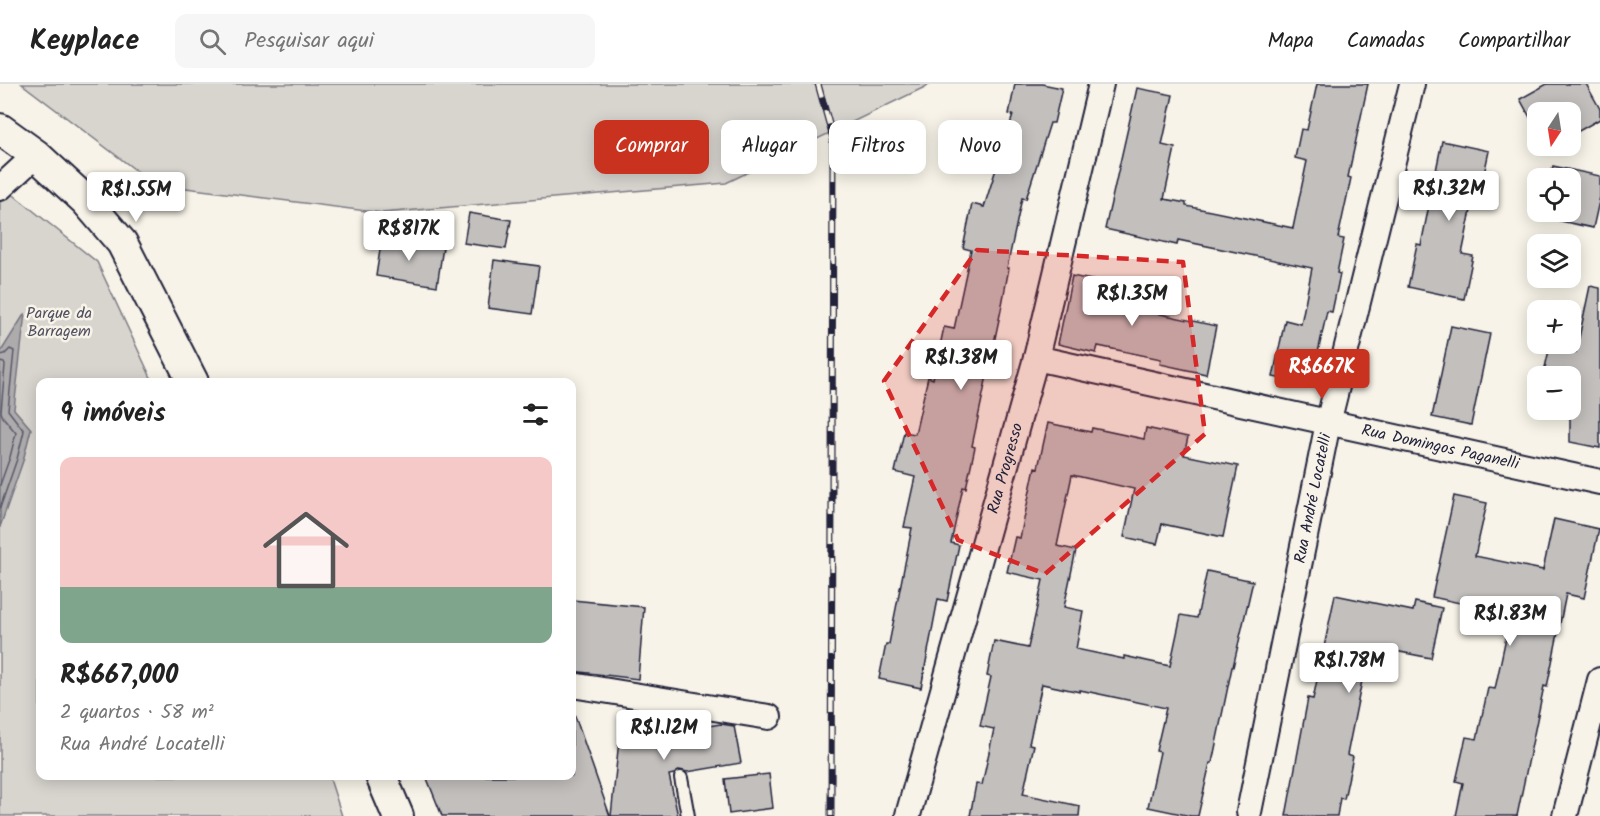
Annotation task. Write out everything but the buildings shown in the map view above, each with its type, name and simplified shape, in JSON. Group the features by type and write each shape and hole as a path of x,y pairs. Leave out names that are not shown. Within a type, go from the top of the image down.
{"street":[{"name":"Rua Progresso","path":"908,815 1036,358 1101,84"},
{"name":"Rua André Locatelli","path":"1249,812 1328,423 1412,84"},
{"path":"0,129 36,155 86,201 122,243 191,378"},
{"path":"0,188 36,155"},
{"name":"Rua Domingos Paganelli","path":"1036,358 1600,482"},
{"path":"1565,816 1600,680"},
{"path":"576,687 769,717"},
{"path":"383,780 398,816"}],"lane":[{"path":"681,778 688,816"}],"highlighted area":[{"path":"977,250 1183,262 1205,434 1045,574 958,540 884,381"}],"green space":[{"path":"22,84 931,84 856,120 829,120 829,133 817,139 817,120 721,120 721,174 745,174 726,183 382,213 154,184"},
{"name":"Parque da Barragem","path":"0,184 97,262 151,378 36,378 36,780 330,780 342,816 0,816"}],"water":[{"path":"25,313 14,409 31,429 23,461 0,527 0,353"}],"railway":[{"path":"818,84 833,138 831,816"}]}
